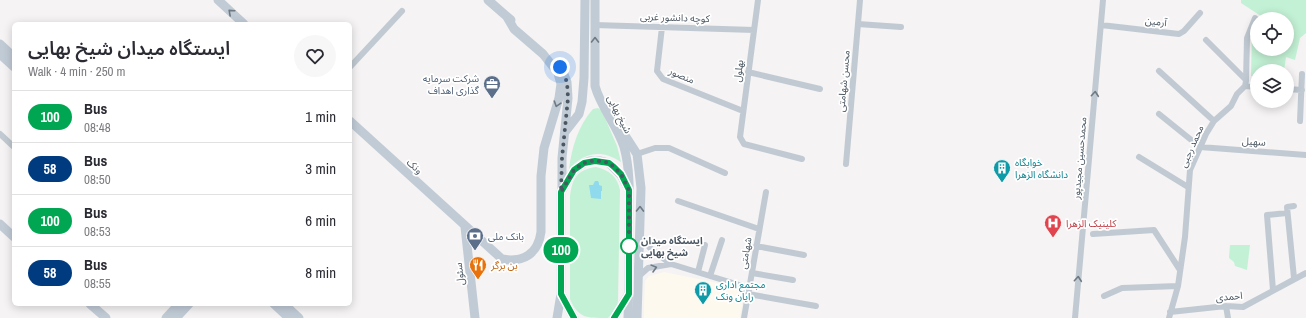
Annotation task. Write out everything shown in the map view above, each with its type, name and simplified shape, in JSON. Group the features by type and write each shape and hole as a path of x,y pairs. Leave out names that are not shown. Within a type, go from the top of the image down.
{"main road":[{"path":"218,0 242,22"},
{"path":"488,0 547,50 560,67 567,82 568,98 562,158 561,192 561,294 557,318"},
{"path":"565,132 578,114 582,102 584,78 585,0"},
{"name":"شیخ بهایی","path":"595,0 595,86 600,100 615,126 624,148 629,190 629,294"},
{"name":"ونک","path":"352,124 502,259 509,261 525,258 537,247 540,240 541,176 544,148 559,98 561,84 558,73 544,54 514,29 507,17"},
{"path":"0,44 12,55"},
{"path":"0,54 12,65"},
{"path":"615,126 626,136 637,154 641,188 637,318"},
{"path":"561,192 574,170 584,163 595,161 609,163 614,167 621,174 629,190"},
{"path":"0,224 12,235"},
{"name":"سئول","path":"465,227 475,318"},
{"path":"561,294 574,318"},
{"path":"614,318 629,294"},
{"path":"628,318 629,294"},
{"path":"92,306 106,318"},
{"path":"166,318 177,306"},
{"path":"176,318 187,306"},
{"path":"276,306 289,318"},
{"path":"286,306 299,318"}],"street":[{"name":"بهلول","path":"758,0 740,137 744,144 802,159"},
{"name":"محسن شهامتی","path":"846,164 860,0"},
{"name":"محمدحسین مجیدپور","path":"1075,318 1103,0"},
{"path":"352,65 402,11"},
{"name":"آرمین","path":"1101,25 1179,34 1184,31 1200,13"},
{"name":"کوچه دانشور غربی","path":"595,24 754,30"},
{"path":"858,24 902,27"},
{"name":"منصور","path":"662,27 657,72 659,76 663,79 743,111"},
{"path":"1246,83 1247,38 1250,30"},
{"path":"1206,40 1246,83 1250,84"},
{"path":"1159,71 1214,121"},
{"path":"748,72 820,89"},
{"path":"1300,121 1302,74"},
{"name":"محمد رجبی","path":"1169,315 1178,286 1185,237 1190,170 1206,134 1214,121 1231,106 1237,94 1246,83"},
{"path":"1294,89 1302,90"},
{"path":"1159,114 1200,147"},
{"path":"0,134 12,145"},
{"name":"سهیل","path":"1200,147 1306,155"},
{"path":"637,154 655,148 669,148 725,173"},
{"path":"1139,157 1188,187"},
{"name":"شهامتی","path":"744,318 766,192"},
{"path":"678,202 759,230"},
{"path":"1294,206 1287,207 1294,278"},
{"path":"1273,290 1267,215 1287,213"},
{"path":"1093,234 1154,230 1180,270"},
{"path":"640,236 651,249 671,264 710,276 749,291 816,306"},
{"path":"710,276 722,240"},
{"path":"698,272 705,245"},
{"path":"756,246 804,255"},
{"path":"639,276 648,268 671,264"},
{"path":"752,272 793,280"},
{"name":"احمدی","path":"1169,315 1226,306 1243,307 1294,278 1306,273"},
{"path":"1104,296 1122,288 1178,286"},
{"path":"1226,306 1228,318"}],"shaded area":[{"path":"664,272 738,287 744,292 740,318 644,318 645,281 649,276"}],"green space":[{"path":"1241,0 1306,0 1306,33 1300,38 1295,60 1286,57 1285,64 1251,64 1251,56 1294,56 1294,12 1255,12 1241,3"},
{"path":"598,108 602,111 617,146 621,162 607,155 594,154 581,159 569,169 576,137 583,122 593,109"},
{"path":"596,167 612,174 619,185 620,190 618,301 616,309 608,318 584,316 576,310 570,299 571,190 574,180 580,173 584,170"},
{"path":"1230,245 1250,245 1247,270 1235,266 1234,262 1229,258"}],"water":[{"path":"595,181 598,181 599,185 602,186 601,199 591,198 589,185 593,185"}],"bus line":[{"name":"100","path":"574,318 561,294 561,192 574,170 590,161 609,163 621,174 629,190 629,294 614,318"}],"place":[{"name":"شرکت سرمایه گذاری اهداف","path":"492,99"},
{"name":"خوابگاه دانشگاه الزهرا","path":"1002,183"},
{"name":"کلینیک الزهرا","path":"1053,238"},
{"name":"ایستگاه میدان شیخ بهایی","path":"629,246"},
{"name":"بانک ملی","path":"475,251"},
{"name":"بن برگر","path":"478,280"},
{"name":"مجتمع اداری رایان ونک","path":"703,305"}],"route":[{"path":"560,67 567,82 568,98 562,158 561,192 574,170 579,166 590,161 609,163 621,174 629,190 629,250 629,246"}]}
